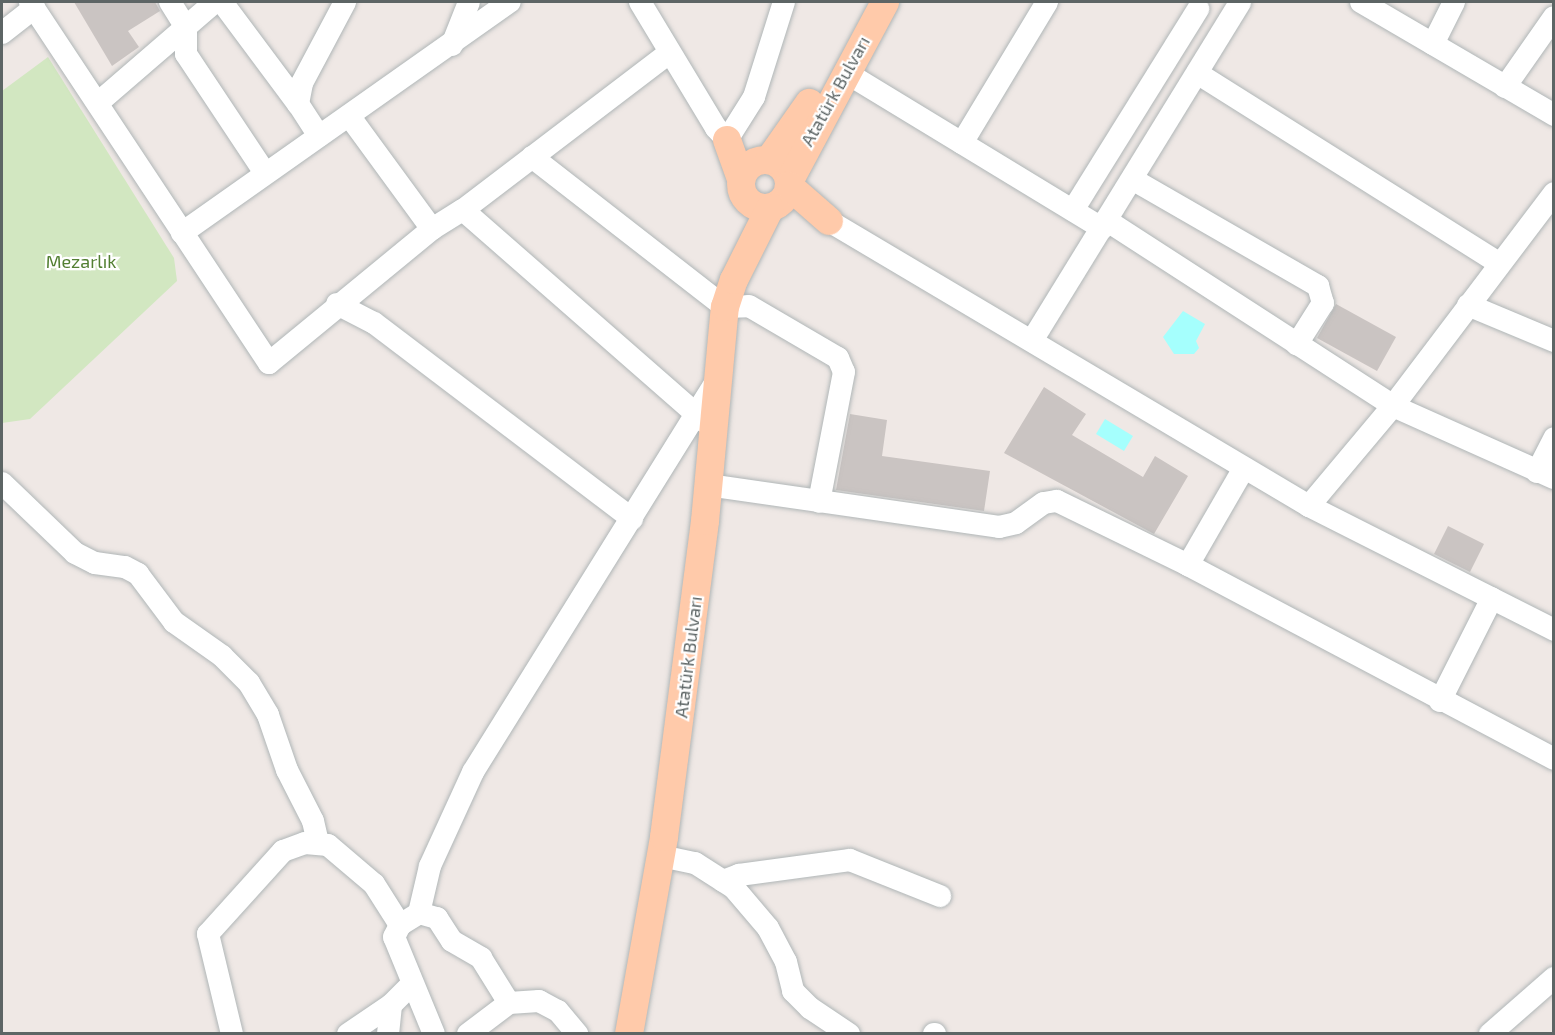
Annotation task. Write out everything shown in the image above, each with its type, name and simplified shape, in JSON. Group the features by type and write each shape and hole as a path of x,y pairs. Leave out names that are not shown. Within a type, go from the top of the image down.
{"main road":[{"name":"Atatürk Bulvarı","path":"629,1034 661,856 708,485 703,420 720,376 725,307 734,280 753,174 792,130 871,2"},
{"name":"Atatürk Bulvarı","path":"734,280 885,2"},
{"path":"727,140 753,174 752,205 782,195 829,221"},
{"path":"753,174 782,168 782,195"}],"street":[{"path":"170,2 186,28 186,54 265,174"},
{"path":"99,102 215,2"},
{"path":"222,2 319,136"},
{"path":"298,104 302,83 345,2"},
{"path":"452,45 469,2"},
{"path":"182,233 319,136 350,117 510,2"},
{"path":"640,2 669,53 727,140 754,97 784,2"},
{"path":"962,143 1047,2"},
{"path":"1033,339 1240,2"},
{"path":"1361,2 1554,115"},
{"path":"1433,45 1454,2"},
{"path":"2,33 32,4 99,102 182,233 269,363 337,303 432,229 463,210 669,53"},
{"path":"1073,210 1189,5 1228,22"},
{"path":"1505,87 1554,17"},
{"path":"845,72 1073,210 1104,224 1393,406 1545,475 1554,438"},
{"path":"1197,73 1499,263"},
{"path":"350,117 432,229"},
{"path":"532,157 725,307 749,306 842,362 844,372 819,502"},
{"path":"1132,179 1318,286 1323,303 1297,344"},
{"path":"1309,506 1393,406 1554,193"},
{"path":"434,1034 393,937 400,925 419,913 430,866 473,772 632,519 703,420 463,210"},
{"path":"829,221 1033,339 1309,506 1554,630"},
{"path":"337,303 383,330 632,519"},
{"path":"1468,305 1554,340"},
{"path":"1188,565 1244,468"},
{"path":"2,483 75,553 95,563 125,567 138,574 174,622 236,669 268,715 287,770 313,821 318,842"},
{"path":"708,485 999,527 1016,523 1044,503 1057,501 1188,565 1440,701 1554,759"},
{"path":"1440,701 1492,598"},
{"path":"232,1034 208,934 273,859 294,845 318,842 353,864 374,884 400,925"},
{"path":"661,856 695,863 734,888 768,928 786,962 794,991 810,1008 849,1034"},
{"path":"723,881 739,875 850,860 940,896"},
{"path":"419,913 437,918 452,941 481,958 509,1004"},
{"path":"1490,1034 1554,978"},
{"path":"348,1034 391,1005 412,984"},
{"path":"468,1034 509,1004 539,1001 558,1011 577,1034"},
{"path":"388,1034 391,1005"}],"green space":[{"name":"Mezarlık","path":"48,57 174,258 177,281 30,419 2,423 2,91"}],"water":[{"path":"1183,311 1205,324 1196,341 1199,348 1194,354 1174,354 1163,337"},
{"path":"1105,419 1133,436 1124,451 1096,434"}],"building":[{"path":"74,2 155,2 160,11 128,31 139,47 112,66"},
{"path":"1336,304 1396,337 1377,371 1317,338"},
{"path":"1044,387 1086,414 1072,435 1143,477 1155,456 1188,476 1154,534 1004,453"},
{"path":"850,414 887,420 882,456 990,471 984,511 836,490"},
{"path":"1448,526 1484,544 1470,572 1434,554"}]}
